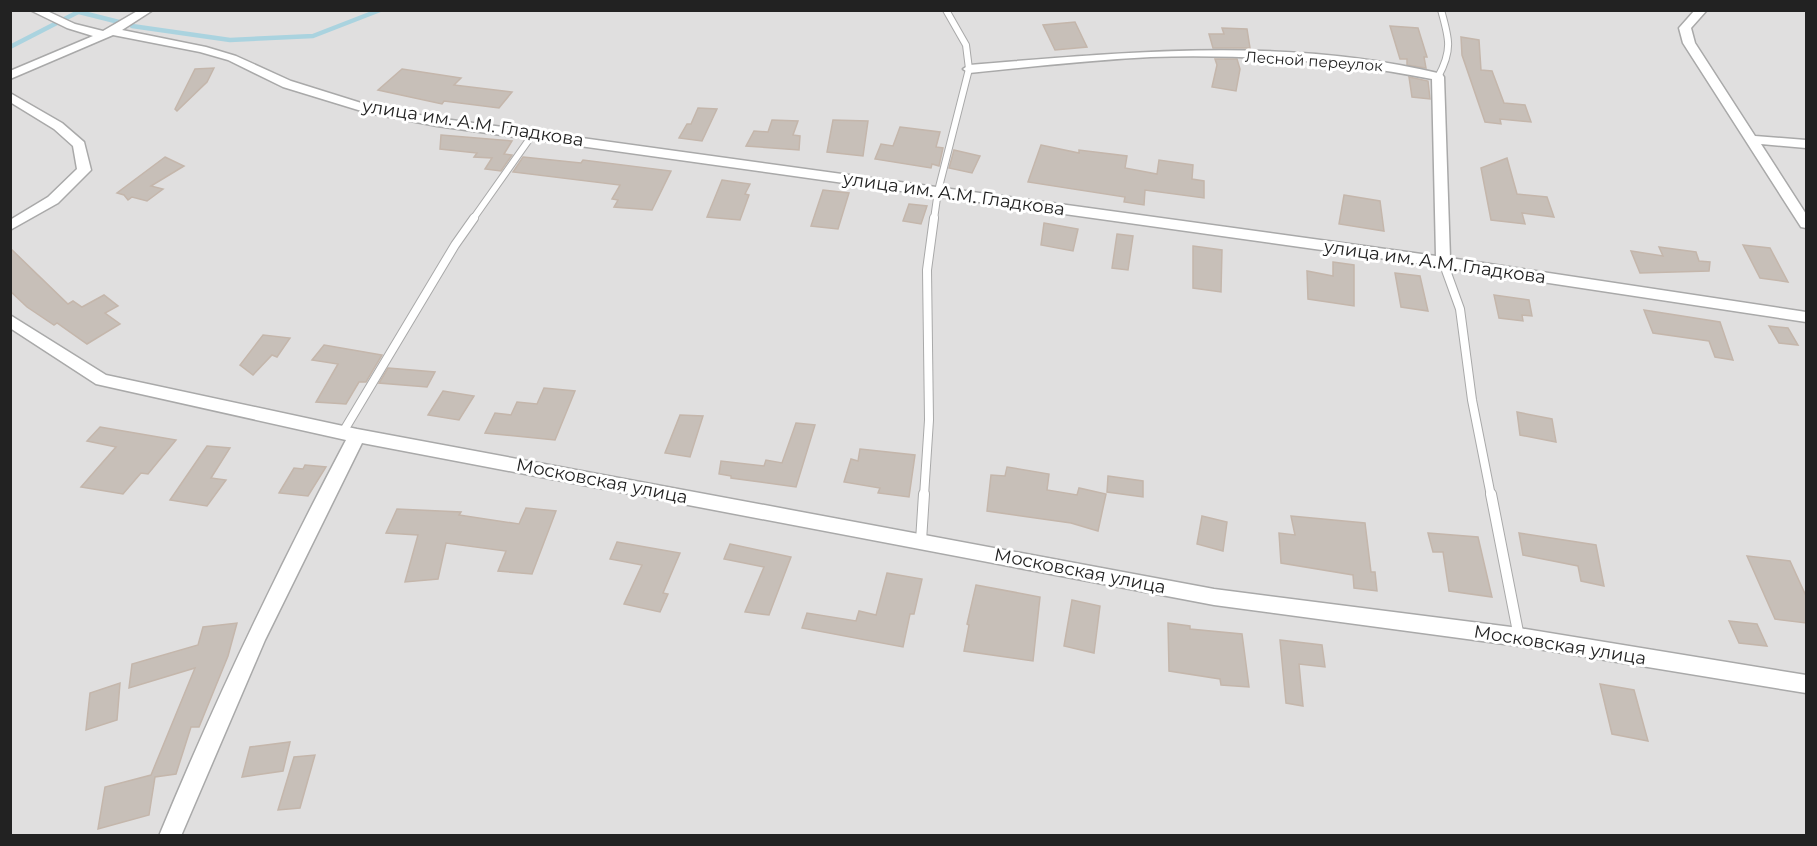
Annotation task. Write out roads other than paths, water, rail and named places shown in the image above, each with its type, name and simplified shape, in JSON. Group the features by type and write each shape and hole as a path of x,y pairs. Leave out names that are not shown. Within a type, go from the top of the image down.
{"street":[{"name":"улица им. А.М. Гладкова","path":"35,10 71,26 202,49 232,58 287,84 372,110 1443,262 1806,317"},
{"path":"10,76 108,33 148,10"},
{"path":"1702,10 1685,28 1689,43 1806,224"},
{"name":"Лесной переулок","path":"969,69 1152,54 1287,56 1393,68 1438,77"},
{"path":"1438,77 1443,262"},
{"path":"10,97 58,126 79,146 84,170 53,200 10,226"},
{"path":"1751,139 1806,144"},
{"name":"Московская улица","path":"10,320 102,380 350,434 1215,597 1519,637 1806,684"},
{"path":"170,836 196,768 308,530 350,434"}],"lane":[{"path":"921,541 929,420 927,270 938,191 969,69 969,56 962,34 946,10"},
{"path":"1438,77 1449,59 1450,45 1441,10"},
{"path":"350,434 455,246 532,134"},
{"path":"1443,262 1460,309 1472,400 1519,637"}],"waterway":[{"path":"10,47 82,10"},
{"path":"132,26 230,40 313,36 380,10"},
{"path":"79,12 119,22"}]}
